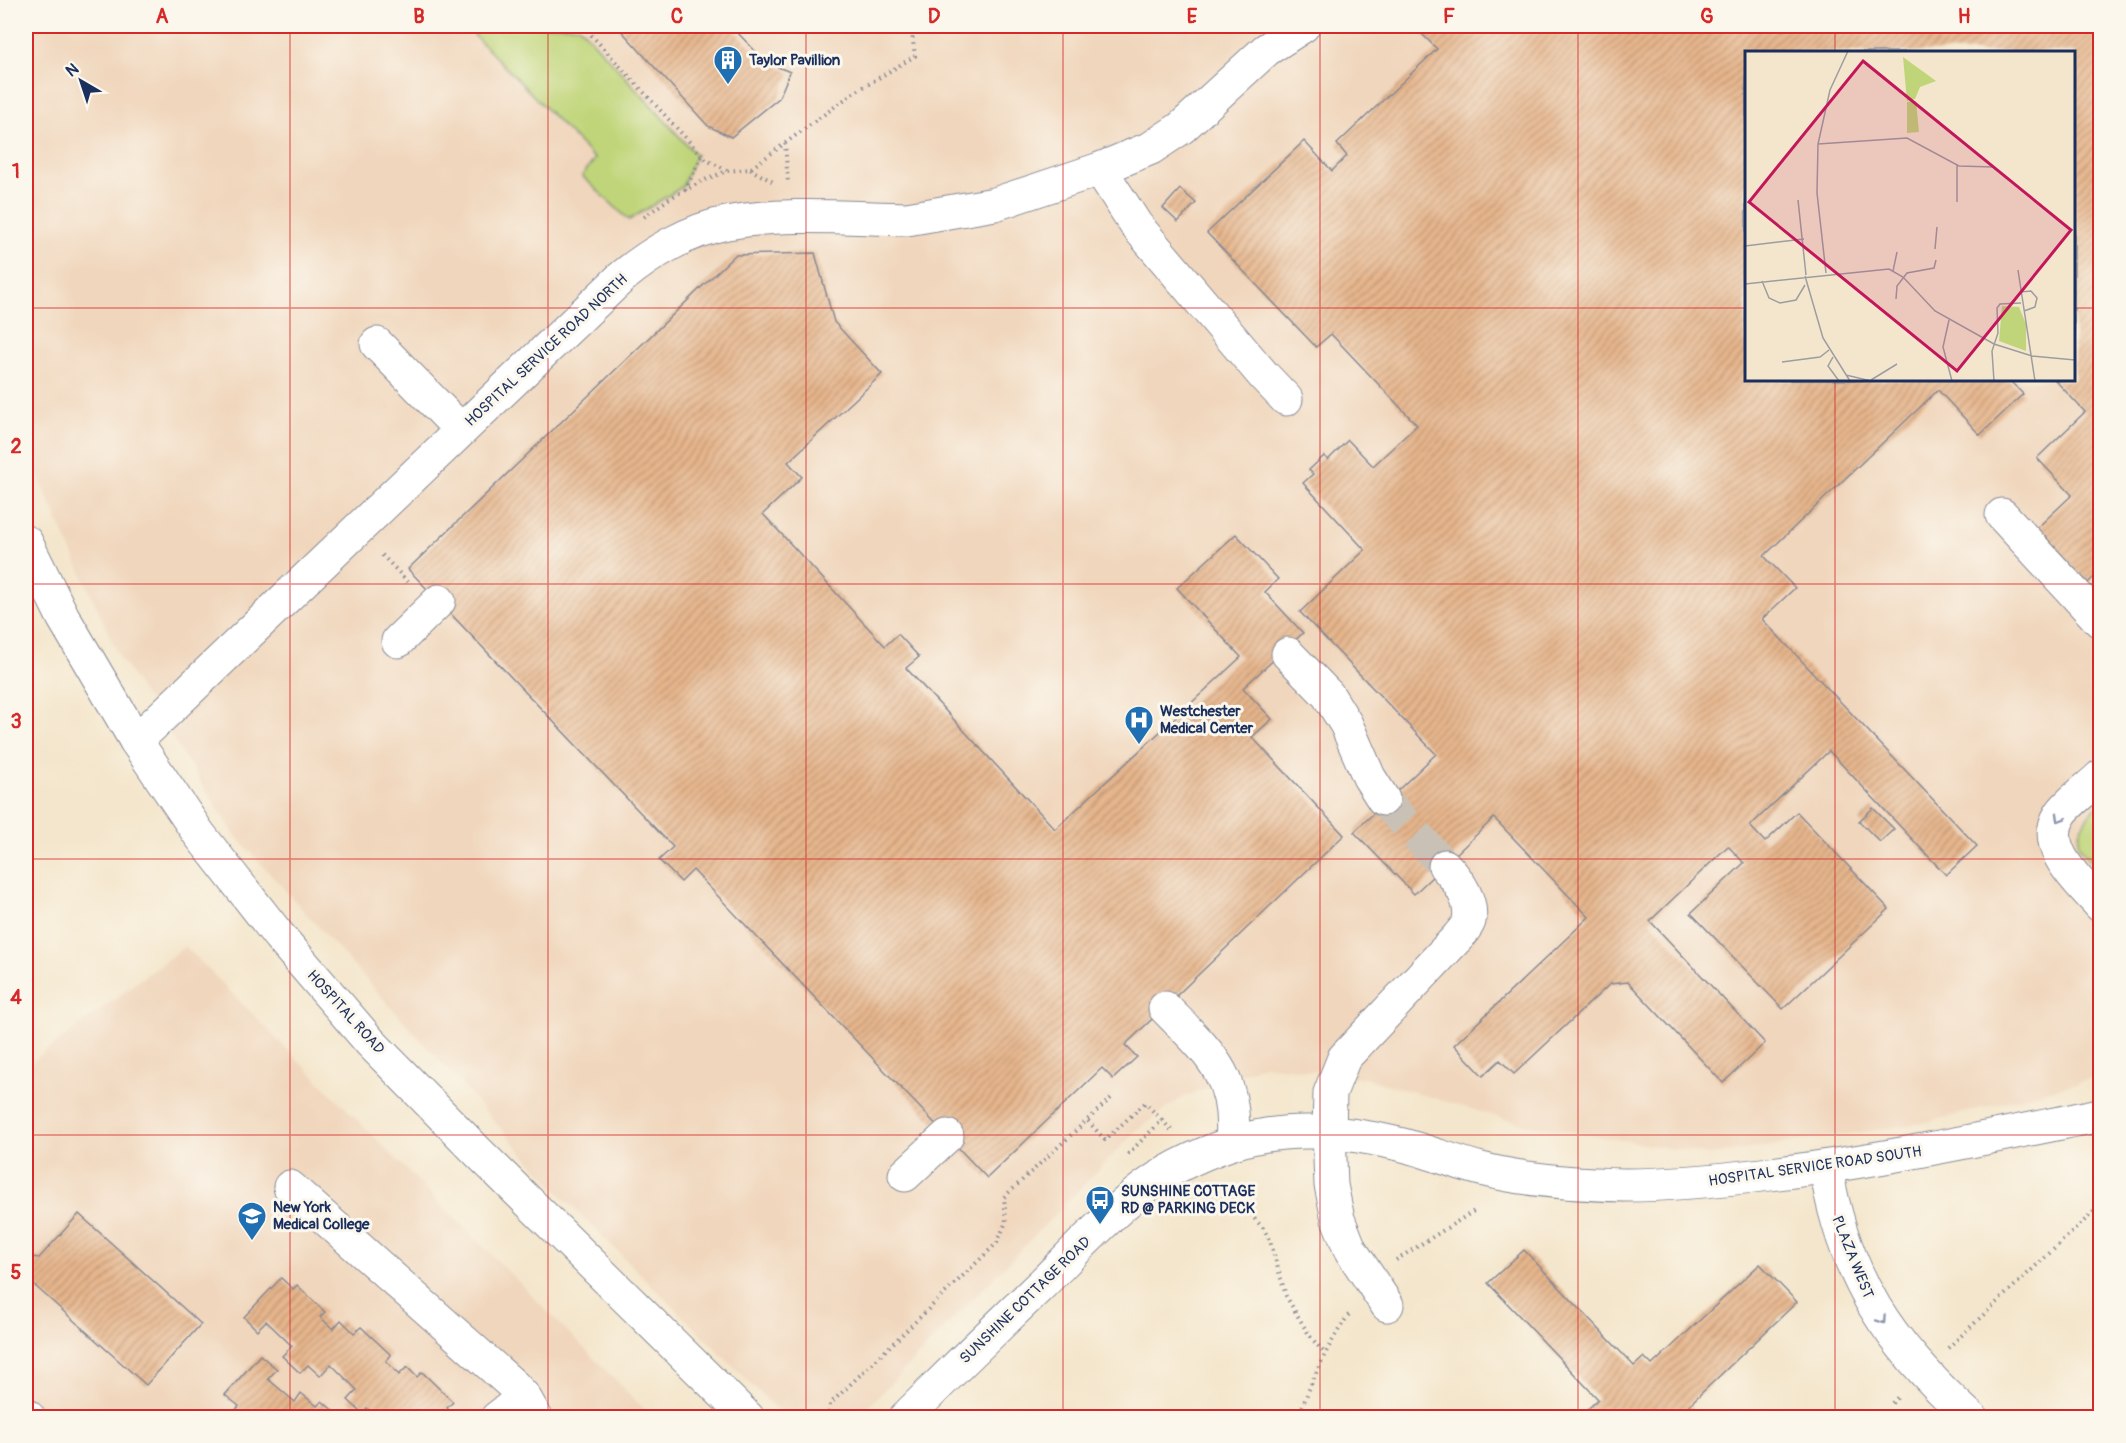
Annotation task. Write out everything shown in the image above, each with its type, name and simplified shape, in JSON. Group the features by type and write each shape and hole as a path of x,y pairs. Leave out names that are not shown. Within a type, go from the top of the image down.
{"street":[{"name":"HOSPITAL SERVICE ROAD NORTH","path":"136,741 622,277 681,239 726,223 746,221 784,218 907,219 934,215 995,204 1100,169 1151,148 1181,128 1266,50 1303,26"},
{"path":"1100,169 1136,225 1286,399"},
{"path":"377,344 461,430"},
{"path":"2002,515 2100,621"},
{"name":"HOSPITAL ROAD","path":"26,542 63,617 136,741 199,834 279,936 371,1043 478,1152 748,1418"},
{"path":"398,641 439,601"},
{"path":"1288,654 1328,695 1346,724 1369,777 1383,799"},
{"path":"2100,777 2060,814 2054,827 2055,841 2060,856 2069,871 2100,905"},
{"path":"1387,1305 1350,1249 1338,1219 1331,1185 1330,1093 1344,1058 1458,937 1469,922 1468,903 1457,879 1445,866"},
{"path":"1165,1008 1217,1064 1231,1102 1234,1122 1232,1143"},
{"name":"HOSPITAL SERVICE ROAD SOUTH","path":"1562,1182 1624,1185 1691,1184 1826,1168 2100,1115"},
{"name":"SUNSHINE COTTAGE ROAD","path":"905,1418 1101,1226 1139,1192 1175,1168 1232,1143 1264,1135 1296,1131 1329,1132 1399,1144 1484,1170 1562,1182"},
{"path":"905,1175 947,1136"},
{"name":"PLAZA WEST","path":"1826,1168 1837,1223 1869,1299 1899,1344 1923,1372 1971,1418"},
{"path":"290,1187 506,1378 530,1407 498,1418"}],"path":[{"path":"583,26 702,156 715,166 728,171"},
{"path":"685,191 702,156"},
{"path":"750,169 779,185"},
{"path":"830,1418 830,1404 997,1243 1006,1222 1004,1197 1111,1098"},
{"path":"1088,1120 1105,1140 1145,1103 1263,1228 1270,1241 1286,1296 1309,1335 1325,1354"},
{"path":"1122,1160 1162,1120"},
{"path":"1892,1403 2100,1206"}],"shaded area":[{"name":"Westchester Medical Center","path":"26,26 2100,26 2100,1077 1929,1122 1710,1155 1519,1123 1365,1078 1263,1065 1180,1099 1137,1130 858,1417 784,1417 564,1198 235,835 118,654 26,450"},
{"name":"New York Medical College","path":"185,946 652,1417 26,1418 26,1066"}],"green space":[{"path":"483,26 579,26 696,155 682,187 629,220 582,176 595,159 474,35"},
{"path":"2100,803 2100,871 2078,845 2084,822"}],"building":[{"name":"Taylor Pavillion","path":"617,26 731,26 766,62 790,72 779,98 731,137 708,126"},
{"path":"1414,26 2100,26 2100,571 2088,583 2037,528 2072,495 2037,458 2085,412 2056,381 2075,381 2075,51 1745,51 1745,381 2010,381 2023,394 1980,435 1938,390 1764,556 1795,588 1762,619 1977,846 1946,875 1829,751 1750,826 1765,842 1797,812 1889,909 1783,1009 1691,913 1744,863 1728,846 1650,921 1765,1043 1723,1083 1628,982 1610,984 1514,1074 1500,1060 1483,1076 1454,1045 1589,917 1494,818 1414,894 1354,832 1436,754 1300,612 1365,550 1303,483 1313,474 1309,470 1324,456 1328,460 1348,440 1373,466 1417,425 1331,334 1316,347 1207,233 1304,141 1332,171 1347,156 1337,144 1437,49"},
{"path":"1180,189 1196,203 1178,222 1163,208"},
{"path":"815,253 834,322 882,374 788,462 802,477 763,514 885,646 898,634 919,657 906,668 1055,829 1241,657 1177,588 1236,534 1278,579 1265,592 1303,633 1243,688 1272,719 1252,737 1344,835 1125,1045 1137,1057 1113,1079 1102,1068 987,1178 693,870 681,882 659,860 673,847 408,569 735,255"},
{"path":"1873,808 1894,829 1880,842 1859,821"},
{"path":"79,1214 201,1324 146,1385 34,1285 26,1295 26,1256 39,1258"},
{"path":"1524,1250 1634,1366 1644,1357 1652,1365 1760,1264 1797,1302 1689,1405 1694,1410 1686,1418 1591,1418 1585,1412 1598,1399 1488,1283"},
{"path":"281,1278 293,1289 297,1285 325,1312 320,1317 333,1329 341,1320 354,1333 361,1327 391,1355 386,1361 399,1375 407,1367 417,1377 422,1372 453,1402 447,1408 456,1418 397,1418 393,1413 389,1418 377,1418 367,1408 362,1413 348,1400 357,1390 331,1364 320,1376 308,1365 300,1373 282,1356 292,1346 266,1321 257,1330 244,1317"},
{"path":"260,1355 277,1369 268,1379 295,1402 301,1393 317,1406 322,1401 337,1414 335,1418 239,1418 233,1413 239,1406 225,1395"}],"tunnel":[{"path":"1383,799 1445,866"}],"place":[{"name":"Taylor Pavillion","path":"728,86"},
{"name":"Westchester Medical Center","path":"1139,746"},
{"name":"SUNSHINE COTTAGE RD @ PARKING DECK","path":"1100,1226"},
{"name":"New York Medical College","path":"252,1242"}]}
